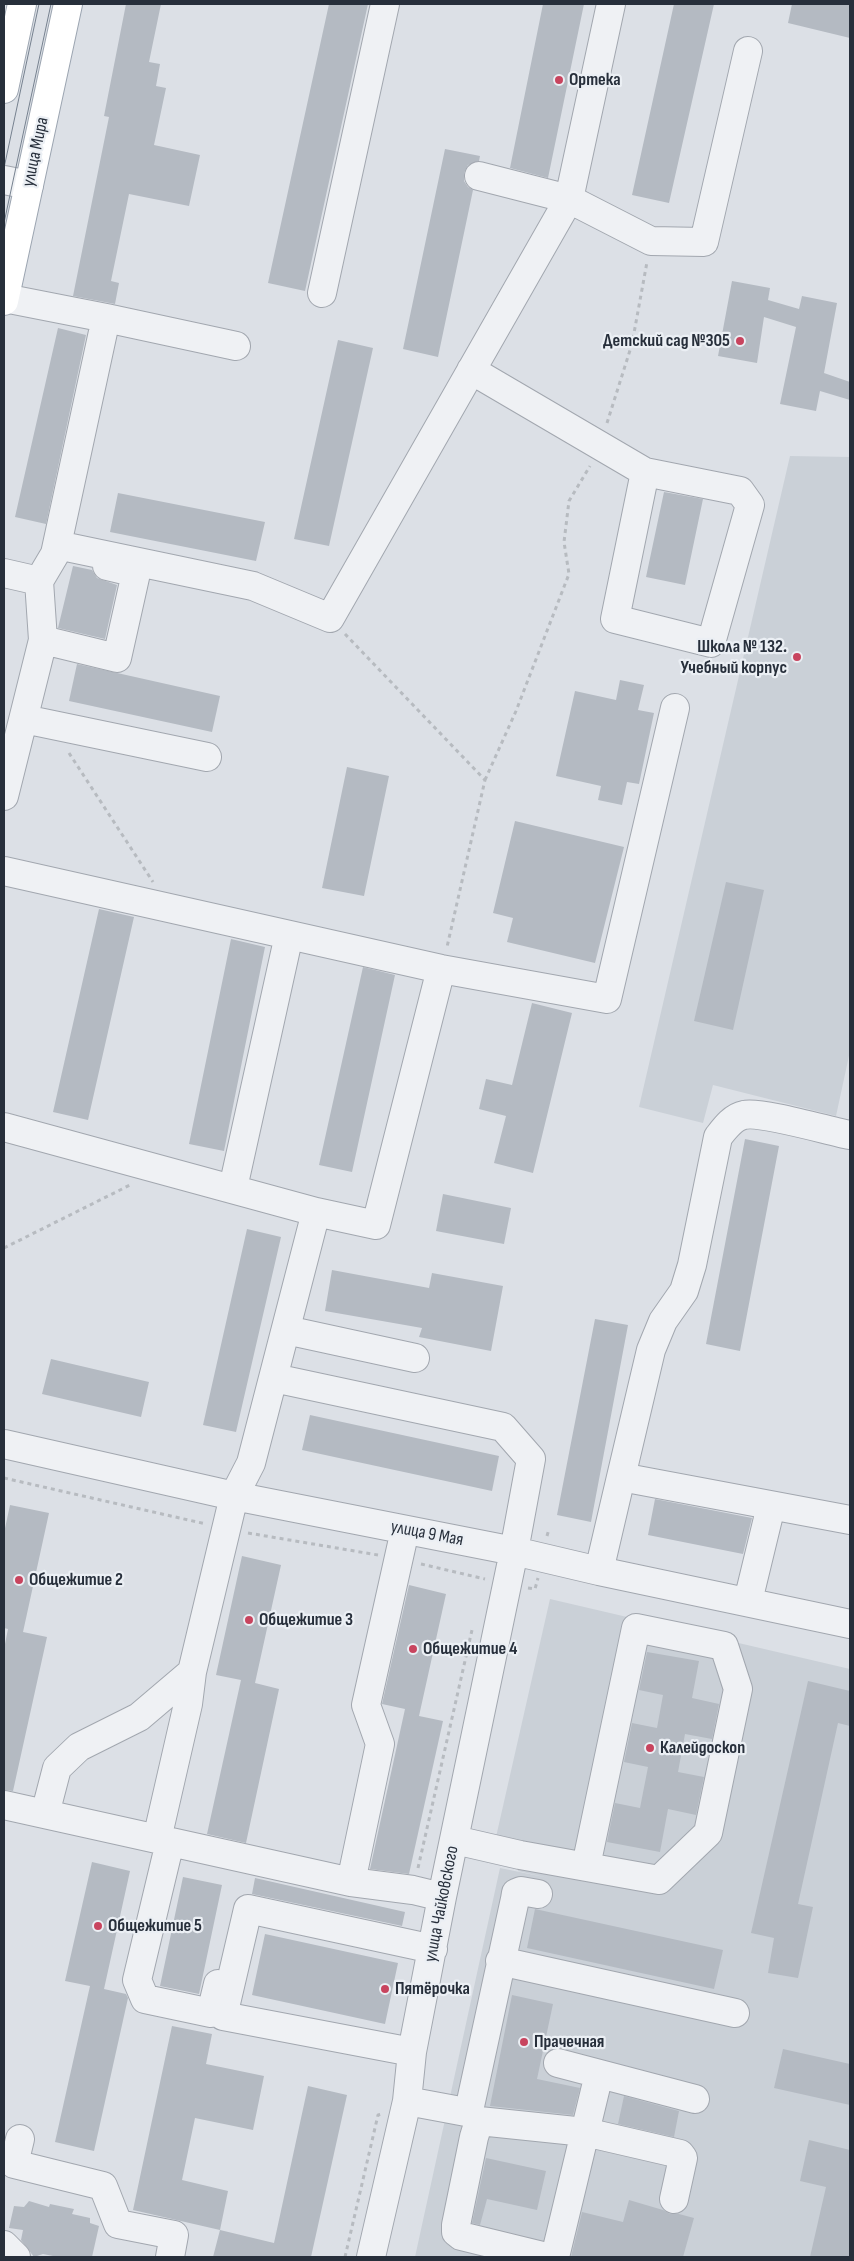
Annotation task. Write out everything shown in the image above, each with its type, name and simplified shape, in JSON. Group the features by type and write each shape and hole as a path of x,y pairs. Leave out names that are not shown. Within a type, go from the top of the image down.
{"main road":[{"path":"4,89 10,29 22,4"},
{"name":"улица Мира","path":"4,300 16,183 68,4"}],"street":[{"path":"322,293 385,4"},
{"path":"56,550 253,586 330,618 568,199 611,4"},
{"path":"479,176 568,199 651,241 704,242 748,51"},
{"path":"4,300 106,318 236,346"},
{"path":"4,796 43,640 40,581 56,550 106,318"},
{"path":"471,370 645,472 740,491 750,505 711,642 615,619 645,472"},
{"path":"43,640 117,658 136,573 56,550"},
{"path":"4,573 40,581"},
{"path":"4,871 441,969 607,998 675,708"},
{"path":"24,719 207,757"},
{"path":"233,1188 289,935"},
{"path":"4,1127 316,1212 376,1225 441,969"},
{"path":"599,1571 651,1350 662,1321 684,1291 692,1265 718,1137 730,1123 744,1115 760,1115 850,1136"},
{"path":"236,1912 211,2013 145,1999 137,1980 188,1704 192,1672 234,1496 251,1463 316,1212"},
{"path":"286,1330 415,1358"},
{"name":"улица Чайковского","path":"274,1378 503,1428 531,1458 514,1551 442,1897 412,2052 406,2101 371,2257"},
{"name":"улица 9 Мая","path":"4,1446 234,1496 514,1551 850,1624"},
{"path":"621,1476 850,1520"},
{"path":"748,1601 771,1506"},
{"path":"351,1882 380,1744 366,1705 405,1530"},
{"path":"455,1840 520,1855 659,1880 708,1833 738,1689 724,1646 636,1628 586,1866"},
{"path":"45,1814 57,1768 79,1747 139,1717 192,1672"},
{"path":"4,1805 351,1882 413,1890 442,1897"},
{"path":"406,2101 466,2112 470,2106 516,1894 521,1891 538,1894"},
{"path":"412,2052 222,2016 248,1909 433,1949"},
{"path":"500,1961 735,2013"},
{"path":"558,2063 695,2099"},
{"path":"555,2257 599,2074"},
{"path":"446,2109 443,2121 474,2137"},
{"path":"547,2257 461,2236 456,2232 474,2137 479,2121 585,2132 680,2154 684,2158 674,2199"},
{"path":"20,2139 14,2164 103,2186 118,2224 174,2235 170,2257"},
{"path":"4,2245 16,2257"}],"path":[{"path":"441,969 485,780 516,711 568,574 564,542 569,501 602,446 611,407 632,344 651,241"},
{"path":"330,618 485,780"},
{"path":"51,725 170,909"},
{"path":"4,1248 162,1169"}],"shaded area":[{"path":"790,456 850,457 850,1051 836,1116 713,1085 703,1123 639,1107"},
{"path":"550,1599 850,1669 850,2257 415,2257 500,1868 549,1878 518,1871 523,1844 496,1837"}],"building":[{"path":"126,4 161,4 149,62 160,64 156,86 166,88 154,145 200,155 189,206 129,194 111,281 119,283 115,304 73,296 109,117 104,116"},
{"path":"329,4 368,4 305,291 268,283"},
{"path":"543,4 584,4 548,178 510,168"},
{"path":"674,4 714,4 669,203 632,195"},
{"path":"792,4 850,4 850,38 788,23"},
{"path":"445,149 480,156 479,161 468,165 464,173 464,181 473,190 438,357 403,349"},
{"name":"Детский сад №305","path":"732,281 770,288 768,300 799,309 802,296 837,303 824,373 850,382 850,400 820,391 816,411 780,404 796,327 764,317 757,363 718,356"},
{"path":"58,328 86,335 46,524 15,517"},
{"path":"338,340 373,348 329,546 294,539"},
{"path":"664,492 703,499 685,585 646,577"},
{"path":"118,493 265,522 256,561 110,532"},
{"path":"73,566 92,570 97,578 117,585 105,639 58,628"},
{"path":"77,664 220,696 212,732 69,701"},
{"path":"620,680 644,685 638,710 654,713 639,784 627,782 622,805 598,800 601,786 556,776 575,691 616,700"},
{"path":"347,767 389,776 364,896 322,888"},
{"path":"515,821 624,847 595,963 507,942 513,918 493,913"},
{"path":"726,882 764,890 733,1030 694,1021"},
{"path":"99,909 134,917 88,1120 53,1112"},
{"path":"231,939 265,947 224,1151 189,1144"},
{"path":"363,967 395,975 352,1172 319,1165"},
{"path":"532,1003 572,1013 533,1173 494,1163 506,1116 479,1109 486,1079 512,1085"},
{"path":"745,1139 779,1146 740,1351 706,1344"},
{"path":"443,1194 511,1208 504,1244 436,1231"},
{"path":"247,1229 281,1237 236,1432 203,1425"},
{"path":"332,1270 429,1288 432,1273 503,1286 491,1351 419,1337 422,1328 325,1311"},
{"path":"595,1319 628,1325 591,1522 557,1515"},
{"path":"51,1359 149,1382 141,1417 42,1394"},
{"path":"310,1415 499,1456 492,1491 302,1450"},
{"path":"655,1499 752,1518 743,1554 648,1535"},
{"path":"10,1505 49,1513 23,1632 47,1637 13,1791 4,1790 4,1649 8,1629 4,1628 4,1533"},
{"path":"242,1556 281,1565 255,1683 279,1689 246,1843 207,1834 241,1680 216,1675"},
{"path":"409,1585 446,1594 419,1716 443,1721 409,1874 370,1869 405,1709 382,1704"},
{"path":"647,1652 699,1661 692,1698 719,1704 712,1739 685,1734 678,1772 704,1777 696,1815 668,1809 660,1852 607,1842 615,1803 640,1808 648,1767 624,1762 632,1723 657,1728 663,1695 639,1690"},
{"path":"808,1681 850,1691 850,1726 838,1723 798,1904 813,1907 798,1978 768,1973 774,1938 751,1933"},
{"path":"92,1862 130,1871 104,1989 126,1994 128,1998 94,2151 55,2142 90,1986 65,1981"},
{"path":"183,1877 222,1885 199,1994 160,1986"},
{"path":"255,1878 405,1912 402,1926 252,1894"},
{"path":"535,1909 723,1950 714,1989 527,1948"},
{"path":"265,1934 398,1963 385,2024 252,1995"},
{"name":"Прачечная","path":"512,1995 553,2004 537,2079 580,2088 573,2115 490,2106"},
{"path":"172,2026 212,2034 206,2064 264,2076 253,2130 195,2118 182,2180 228,2191 220,2230 133,2210"},
{"path":"783,2049 850,2064 850,2105 774,2088"},
{"path":"308,2086 347,2095 311,2257 213,2257 220,2230 274,2243"},
{"path":"624,2096 679,2111 674,2137 618,2124"},
{"path":"809,2140 850,2150 850,2257 810,2257 826,2187 800,2181"},
{"path":"486,2158 546,2171 537,2210 487,2199 480,2225 472,2223"},
{"path":"629,2200 663,2210 670,2214 694,2218 683,2257 571,2257 582,2212 623,2222"},
{"path":"29,2201 49,2207 50,2204 74,2209 72,2214 90,2218 90,2223 99,2226 92,2257 58,2257 43,2254 34,2257 21,2240 23,2230 9,2228 14,2206 24,2207"}],"tram line":[{"path":"4,168 39,4"},
{"path":"4,223 51,4"}],"place":[{"name":"Ортека","path":"559,80"},
{"name":"Детский сад №305","path":"740,341"},
{"name":"Школа № 132. Учебный корпус","path":"797,657"},
{"name":"Общежитие 2","path":"19,1580"},
{"name":"Общежитие 3","path":"249,1620"},
{"name":"Общежитие 4","path":"413,1649"},
{"name":"Калейдоскоп","path":"650,1748"},
{"name":"Общежитие 5","path":"98,1926"},
{"name":"Пятёрочка","path":"385,1989"},
{"name":"Прачечная","path":"524,2042"}]}
